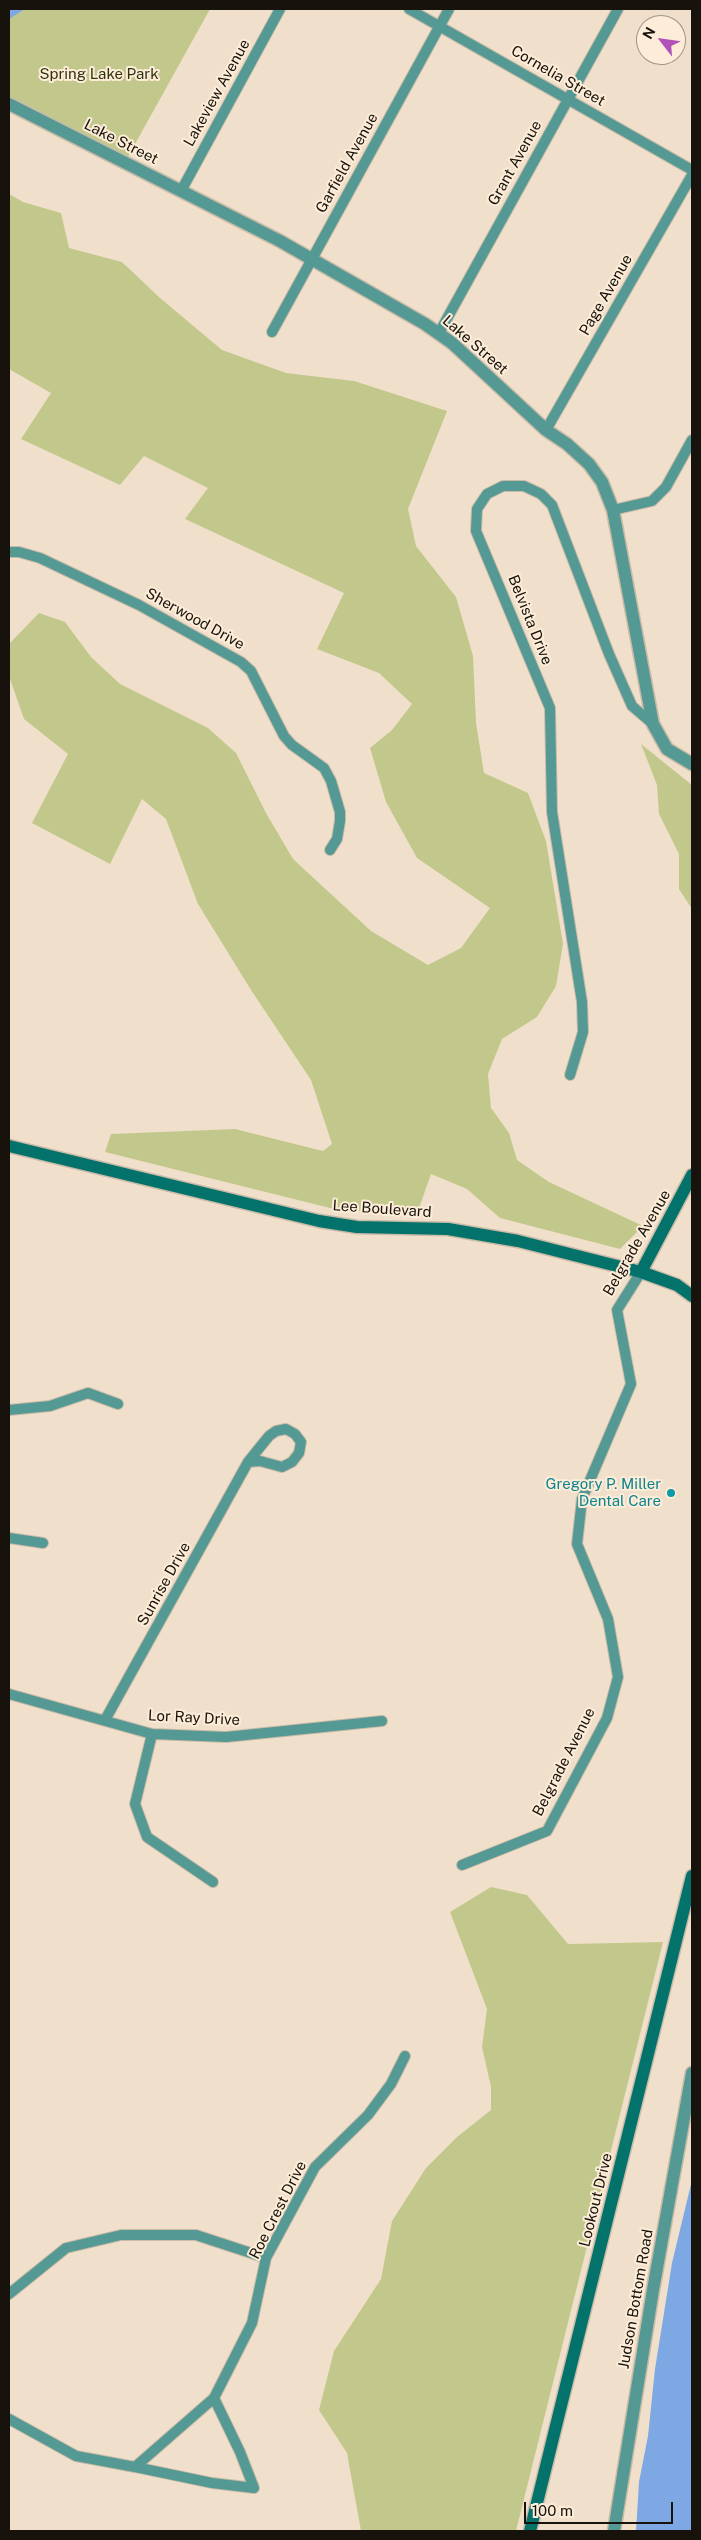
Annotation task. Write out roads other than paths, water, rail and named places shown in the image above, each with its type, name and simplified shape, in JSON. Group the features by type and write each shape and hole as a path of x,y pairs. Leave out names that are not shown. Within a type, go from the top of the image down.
{"main road":[{"name":"Lee Boulevard","path":"9,1146 319,1221 357,1227 448,1229 478,1233 640,1272 677,1285 692,1296"},
{"name":"Belgrade Avenue","path":"640,1272 692,1176"},
{"name":"Lookout Drive","path":"530,2531 692,1876"}],"street":[{"name":"Lakeview Avenue","path":"181,191 280,9"},
{"name":"Cornelia Street","path":"409,9 692,170"},
{"name":"Garfield Avenue","path":"272,332 448,9"},
{"name":"Grant Avenue","path":"439,333 618,9"},
{"name":"Lake Street","path":"9,104 312,259 439,333 546,430 567,444 589,464 602,482 613,510 652,724 667,749 692,764"},
{"name":"Page Avenue","path":"546,430 692,175"},
{"path":"613,510 652,501 666,487 692,440"},
{"name":"Belvista Drive","path":"570,1075 583,1032 582,1002 552,812 550,708 476,531 477,509 487,494 503,486 524,486 541,494 552,506 609,654 632,706 652,724"},
{"name":"Sherwood Drive","path":"9,552 40,558 139,605 241,662 251,671 284,736 292,745 324,768 331,781 340,812 340,821 337,839 330,850"},
{"name":"Belgrade Avenue","path":"462,1865 546,1831 607,1718 618,1677 615,1657 608,1619 577,1544 582,1499 631,1384 617,1310 640,1272"},
{"path":"9,1410 50,1406 88,1393 118,1404"},
{"name":"Sunrise Drive","path":"105,1720 248,1462 263,1442 276,1431 286,1429 295,1434 301,1442 299,1453 292,1462 282,1467 260,1461 248,1462"},
{"path":"9,1538 43,1543"},
{"name":"Lor Ray Drive","path":"9,1694 152,1734 226,1737 382,1721"},
{"path":"152,1734 134,1804 147,1837 213,1882"},
{"name":"Roe Crest Drive","path":"134,2466 214,2398 252,2323 266,2258 314,2167 368,2116 391,2084 405,2056"},
{"name":"Judson Bottom Road","path":"614,2531 653,2290 692,2073"},
{"path":"9,2294 66,2248 121,2235 196,2236 266,2258"},
{"path":"9,2419 76,2456 212,2483 254,2488 240,2452 214,2398"}],"water":[{"path":"9,9 25,9 9,19"},
{"path":"692,2180 692,2531 636,2531 639,2482 648,2436 655,2369 672,2263"}],"place":[{"name":"Gregory P. Miller Dental Care","path":"671,1493"}],"park label":[{"name":"Spring Lake Park","path":"99,74"}]}
